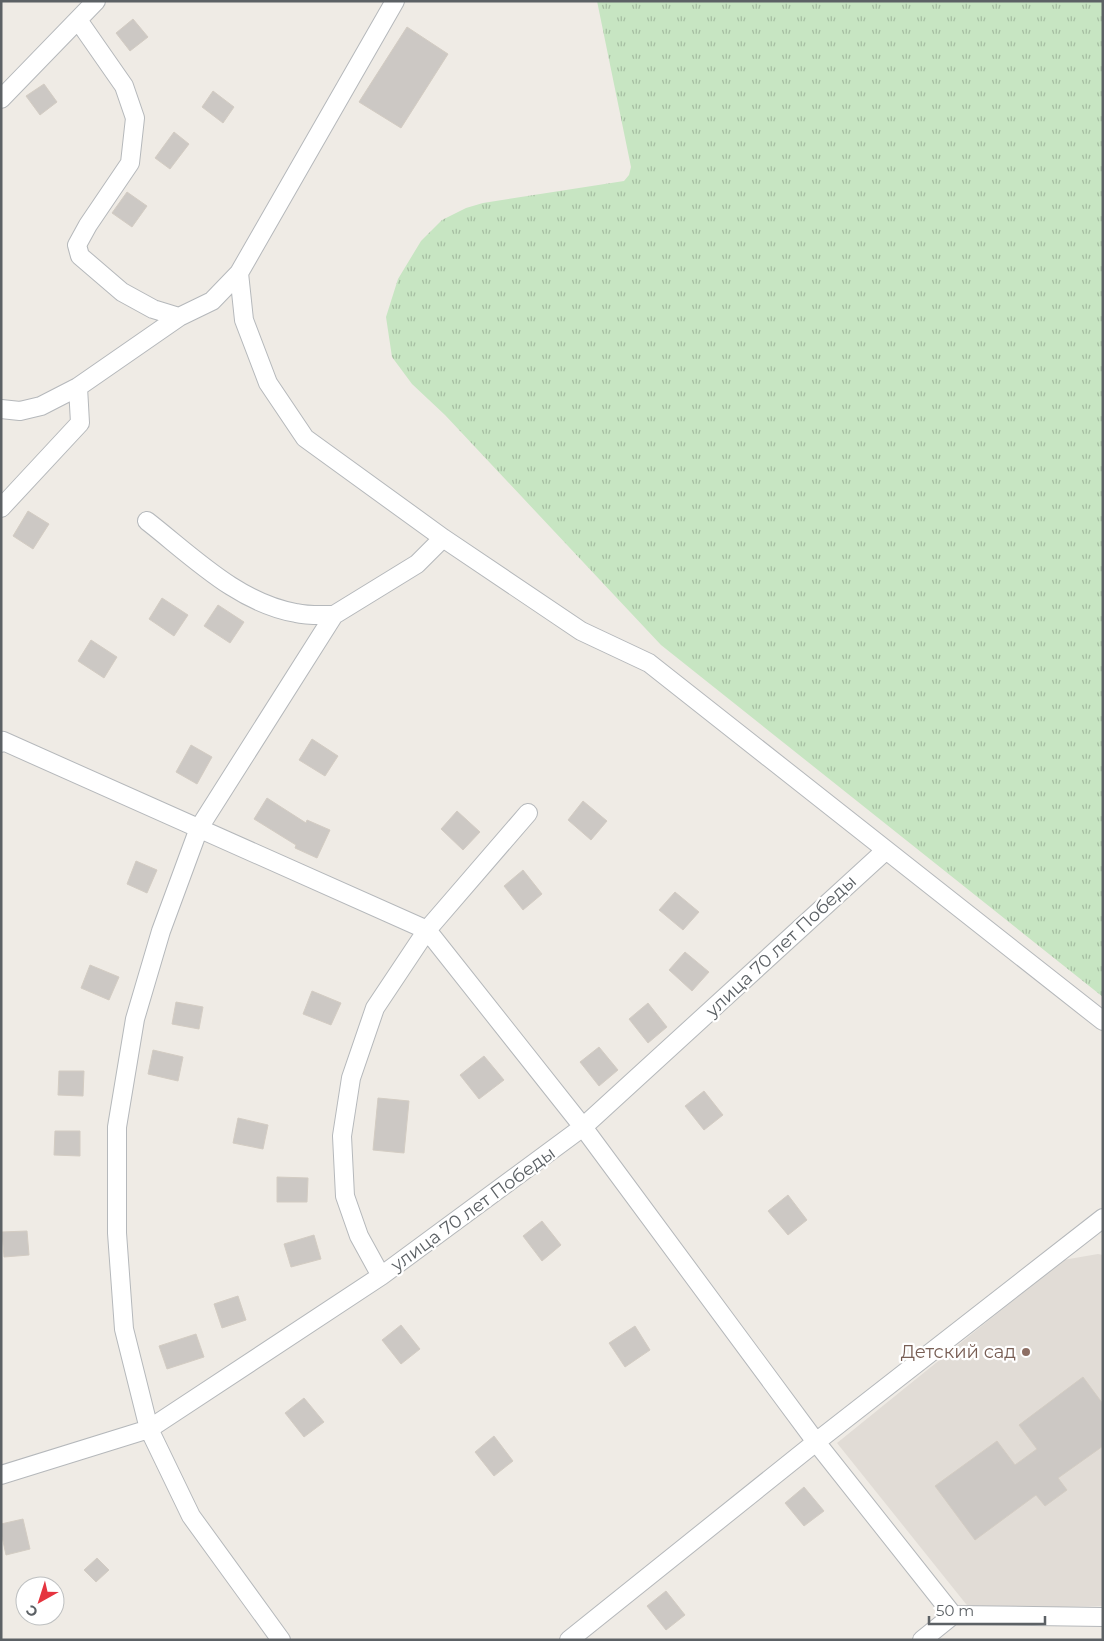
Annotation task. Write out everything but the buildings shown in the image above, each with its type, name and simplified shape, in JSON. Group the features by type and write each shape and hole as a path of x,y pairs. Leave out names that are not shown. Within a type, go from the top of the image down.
{"street":[{"path":"1,99 96,1"},
{"path":"1,409 20,411 41,406 78,387 179,318 212,301 239,273 395,1"},
{"path":"78,20 124,86 134,118 130,164 84,232 77,245 80,256 122,292 153,309 179,318"},
{"path":"239,273 244,320 268,383 305,438 443,538 580,631 649,663 1103,1022"},
{"path":"1,508 80,423 78,387"},
{"path":"147,521 226,583 268,606 297,614 334,615"},
{"path":"281,1640 191,1516 149,1429 124,1329 117,1233 117,1128 135,1019 161,931 199,828 334,615 417,564 443,538"},
{"path":"2,742 427,930 583,1128 816,1442 954,1615"},
{"path":"381,1276 359,1236 345,1196 342,1136 351,1078 375,1008 427,930 528,813"},
{"name":"улица 70 лет Победы","path":"1,1475 149,1429 381,1276 583,1128 885,851"},
{"path":"569,1640 816,1442 1103,1218"},
{"path":"922,1640 954,1615 1103,1617"}],"shaded area":[{"name":"Детский сад","path":"1098,1254 1103,1255 1103,1606 970,1609 837,1443 1063,1260"}],"green space":[{"path":"597,1 1103,1 1103,997 661,645 445,415 412,384 392,357 386,317 398,279 421,241 442,220 466,208 483,203 624,181 629,175 631,167"}],"place":[{"name":"Детский сад","path":"1026,1352"}]}
